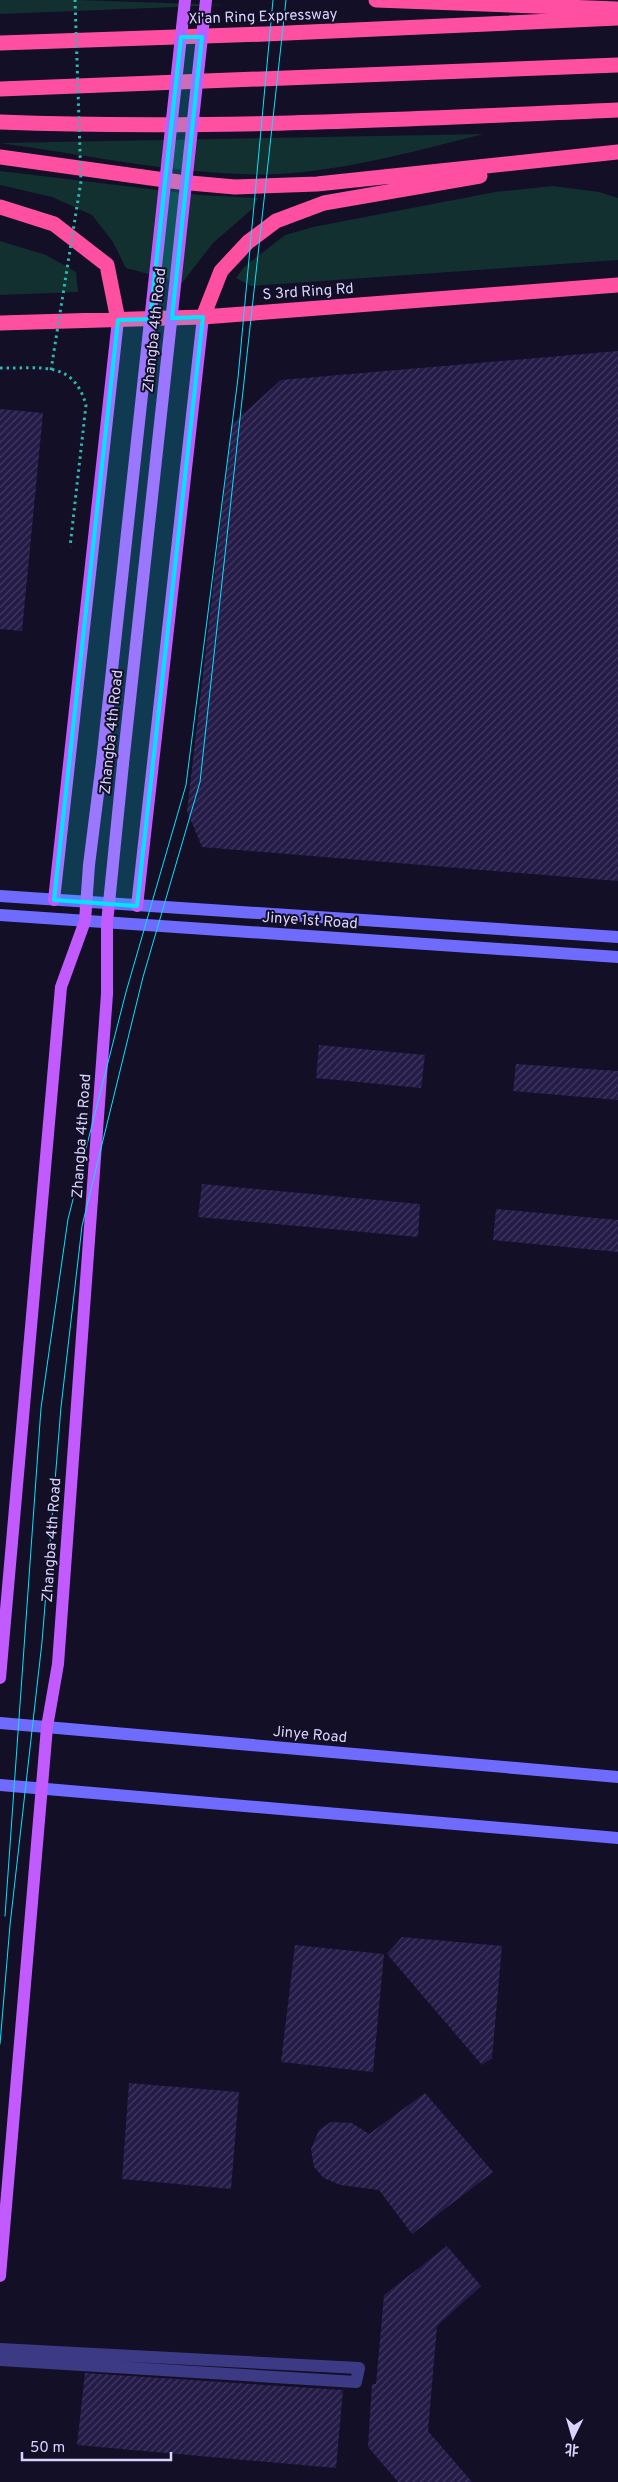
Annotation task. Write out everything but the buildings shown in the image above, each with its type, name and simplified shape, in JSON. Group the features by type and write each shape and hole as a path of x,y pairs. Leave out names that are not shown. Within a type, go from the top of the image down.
{"highway":[{"path":"376,0 618,9"},
{"name":"Xi'an Ring Expressway","path":"0,43 275,34 618,18"},
{"path":"0,89 618,65"},
{"path":"0,122 66,124 374,121 618,110"},
{"path":"0,157 179,182 235,187 317,184 618,152"},
{"path":"203,317 221,271 248,242 276,221 324,203 618,152"},
{"path":"0,207 54,224 107,265 118,320"},
{"name":"S 3rd Ring Rd","path":"0,322 203,317 618,285"}],"main road":[{"name":"Zhangba 4th Road","path":"0,1678 61,987 85,921 185,0"},
{"name":"Zhangba 4th Road","path":"0,2276 47,1727 58,1664 108,994 106,923 206,0"},
{"path":"137,906 203,317"},
{"path":"54,900 118,320"}],"street":[{"name":"Jinye 1st Road","path":"0,896 618,937"},
{"name":"Jinye 1st Road","path":"0,915 618,957"},
{"name":"Jinye Road","path":"0,1723 618,1777"},
{"path":"0,1785 618,1838"},
{"path":"0,2349 360,2368 356,2382 0,2360"}],"path":[{"path":"51,370 81,181 75,0"},
{"path":"0,368 51,370 67,373 78,383 86,405 70,547"}],"highlighted area":[{"path":"181,37 202,37 172,318 203,317 137,906 54,900 118,320 150,319"}],"green space":[{"path":"0,0 78,0 225,5 0,14"},
{"path":"484,134 364,163 302,172 271,174 241,174 180,169 120,162 0,143"},
{"path":"0,171 200,195 258,198 251,210 213,243 182,283 126,268 113,242 92,215 52,197 0,185"},
{"path":"553,186 599,192 618,198 618,260 251,286 236,278 244,267 285,235 313,227 495,192"},
{"path":"0,241 46,255 76,272 78,292 0,295"}],"tram line":[{"path":"5,1916 41,1408 68,1219 126,992 186,785 238,378 273,0"},
{"path":"0,2044 10,1925 42,1642 61,1407 82,1226 143,977 200,782 286,0"}]}
